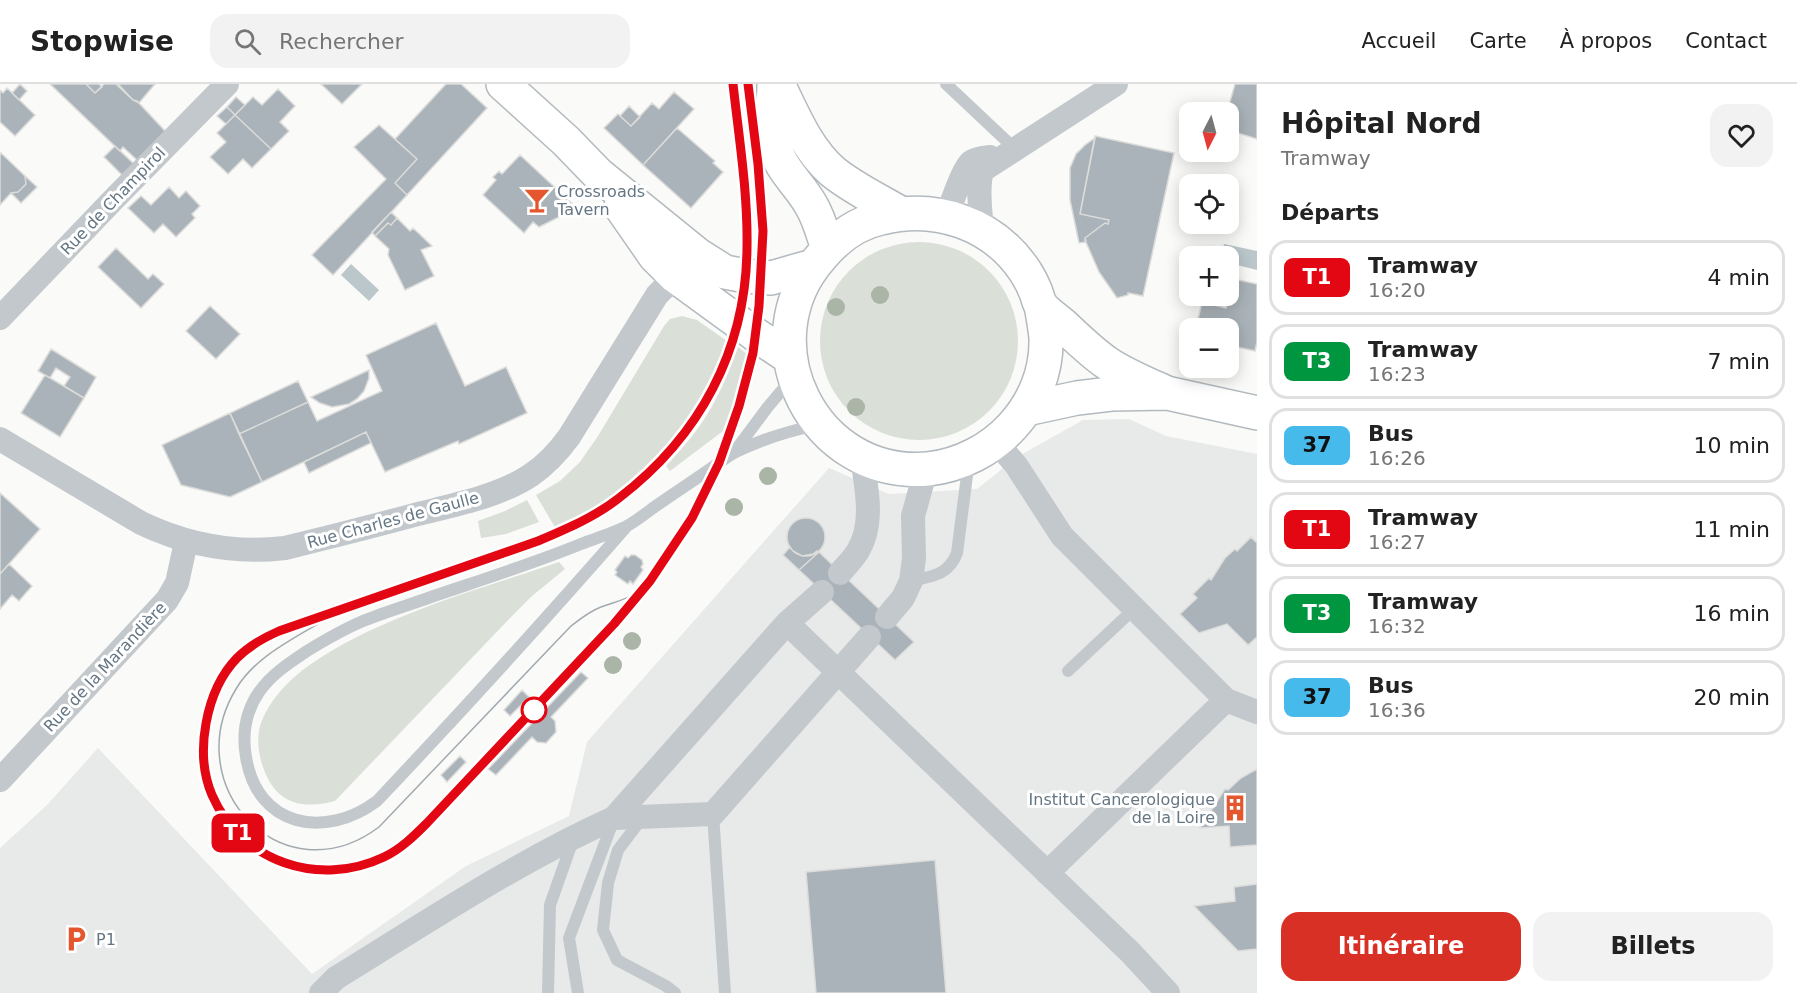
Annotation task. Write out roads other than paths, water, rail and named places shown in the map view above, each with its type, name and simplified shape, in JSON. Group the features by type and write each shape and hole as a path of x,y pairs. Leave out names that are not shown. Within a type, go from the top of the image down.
{"street":[{"name":"Rue de Champirol","path":"0,318 227,84"},
{"path":"503,84 566,141 598,174 655,256 686,266 760,278 771,278 820,257"},
{"path":"776,84 806,139 823,162 834,172 900,213"},
{"path":"776,84 773,137 784,169 811,205 819,221 820,257"},
{"path":"982,230 981,175 987,166 1116,84"},
{"path":"946,216 969,164 981,158 1010,153"},
{"path":"919,212 946,216 982,230 998,241 1024,270 1034,287 1045,323 1046,340 1041,376 1035,393 1013,426 983,450 945,466 926,469 893,467 862,457 839,443 819,424 804,402 791,367 788,341 792,309 804,280 820,257 839,238 878,218 900,213 919,212"},
{"path":"686,266 756,336 791,367"},
{"name":"Rue Charles de Gaulle","path":"0,439 141,523 162,533 186,542 243,551 285,548 493,493 529,476 545,465 569,437 657,295 686,266"},
{"path":"1041,305 1108,364 1167,393"},
{"path":"1026,409 1077,398 1111,394 1167,393 1257,413"},
{"path":"983,450 1016,465 1062,536 1226,700 1257,712"},
{"path":"840,573 859,550 864,538 868,514 862,457"},
{"path":"887,617 903,598 911,581 914,558 913,516 926,469"},
{"name":"Rue de la Marandière","path":"0,780 167,600 177,582 186,542"},
{"path":"614,818 788,623 822,592"},
{"path":"788,623 1131,953 1168,993"},
{"path":"321,993 336,978 574,836 614,818 713,814 869,637"},
{"path":"1047,873 1226,700"}],"lane":[{"path":"946,84 1010,153"},
{"path":"734,453 767,408 791,367"},
{"path":"627,526 377,801 344,819 318,823 292,819 279,813 260,796 247,765 244,742 247,717 257,694 283,667 362,621 563,551 627,526 734,453 784,432 819,424"},
{"path":"911,581 938,575 952,565 983,450"},
{"path":"1068,670 1135,608"},
{"path":"713,814 725,993"},
{"path":"644,816 618,850 608,883 603,930 617,960 675,993"},
{"path":"578,993 569,938 614,818"},
{"path":"548,993 550,905 574,836"}],"tram line":[{"path":"733,84 746,207 745,285 738,321 727,356 713,388 695,419 648,474 610,505 590,517 538,541 279,631 256,643 237,658 226,671 211,704 206,723 204,760 212,795 225,818 242,837 262,852 284,863 309,869 334,870 359,866 384,857 402,846 427,823 614,624 650,581 692,518 719,463 739,406 753,353 759,306 763,231 747,84"},
{"name":"T1","path":"733,84 747,214 746,276 741,309 724,367 695,418 679,441 640,480 618,499 571,527 538,541 279,631 262,638 237,658 226,671 218,686 207,716 204,732 205,764 211,793 219,808 241,836 257,849 274,859 311,870 352,868 384,857 396,850 427,823 614,624 656,574 692,518 719,463 729,435 739,406 756,336 763,231 758,164 748,84"},
{"path":"321,622 274,651 253,668 236,689 221,726 220,762 230,794 249,821 276,841 308,849 343,846 379,827 571,626 585,615 638,592"}],"place":[{"name":"Crossroads Tavern","path":"537,200"},
{"name":"Institut Cancerologique de la Loire","path":"1235,808"},
{"name":"P1","path":"76,939"}]}
